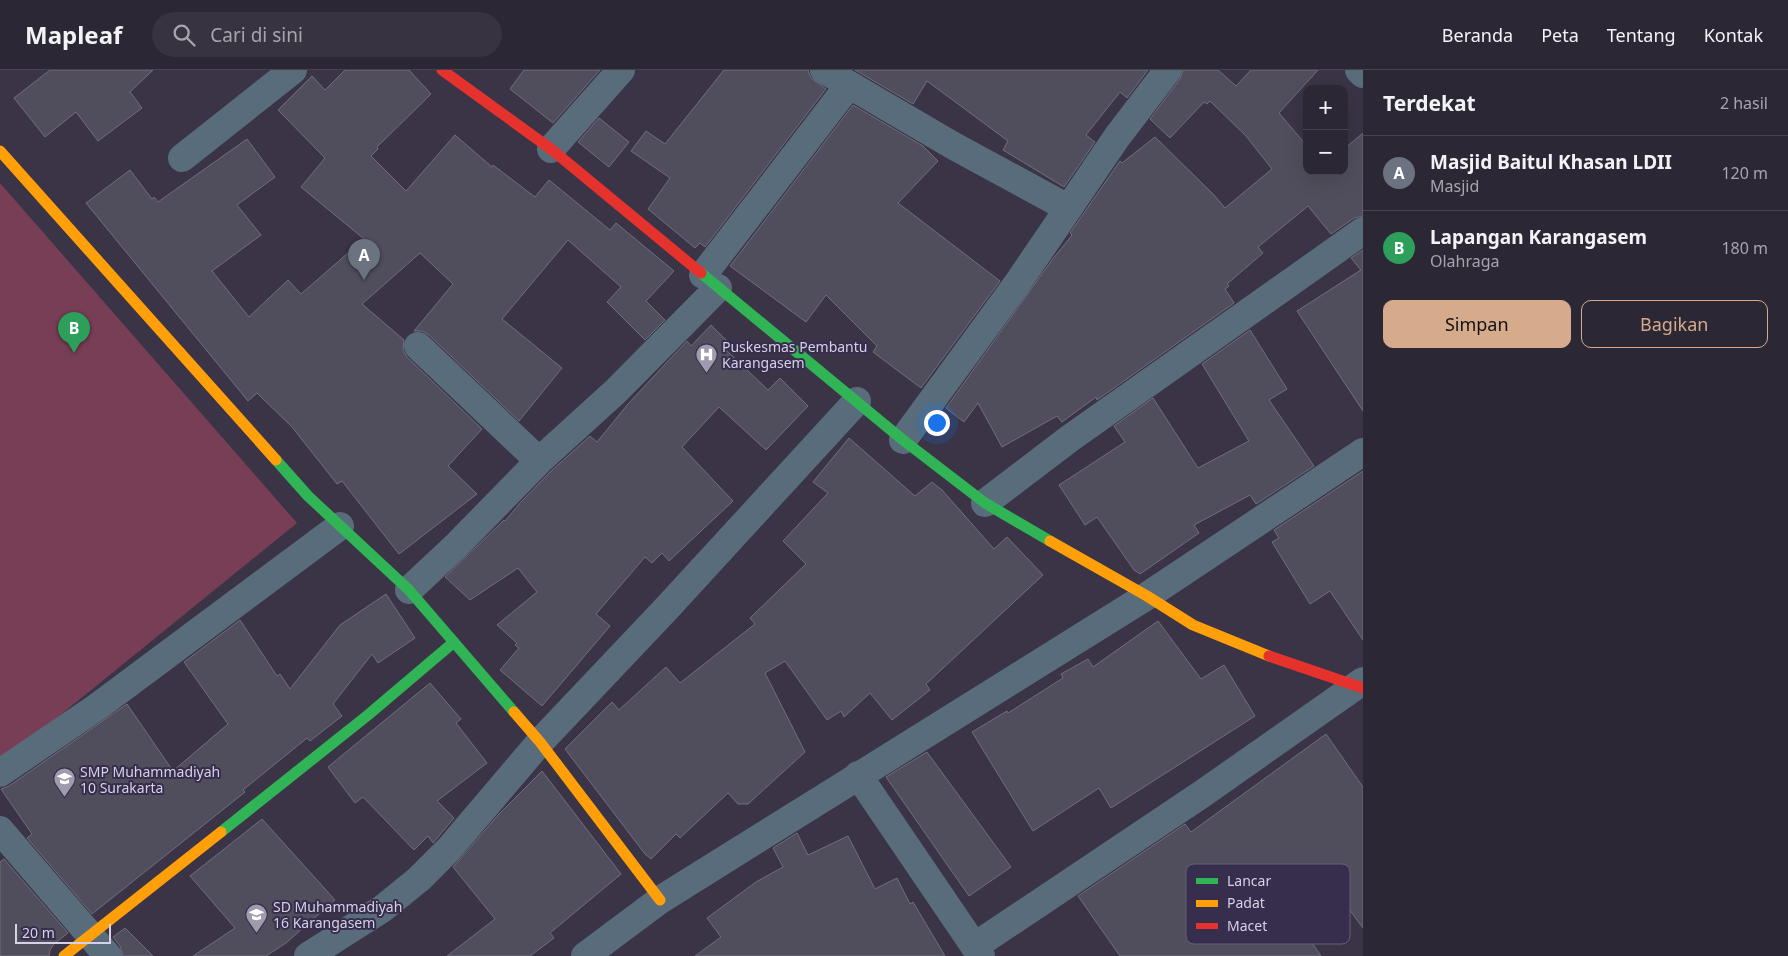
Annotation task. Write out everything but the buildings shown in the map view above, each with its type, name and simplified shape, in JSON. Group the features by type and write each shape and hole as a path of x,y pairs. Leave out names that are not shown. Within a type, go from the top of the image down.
{"street":[{"path":"182,158 293,70"},
{"path":"442,70 551,149 903,440 985,503 1147,596 1193,625 1273,657 1361,685"},
{"path":"551,149 621,70"},
{"path":"824,70 952,145 1068,208"},
{"path":"903,440 1017,284 1117,137 1168,70"},
{"path":"1359,70 1363,74"},
{"path":"409,590 456,546 539,461 616,391 710,281 849,85"},
{"path":"0,151 308,496 409,590 540,742 660,900"},
{"path":"985,503 1069,439 1363,231"},
{"path":"418,346 539,461"},
{"path":"308,956 382,909 419,879 449,849 540,742 666,609 857,401"},
{"path":"584,956 660,900 1147,596 1363,452"},
{"path":"0,773 96,707 340,526"},
{"path":"64,956 368,715 454,642"},
{"path":"858,775 978,951 1361,685"},
{"path":"0,830 108,956"}],"shaded area":[{"path":"0,183 297,523 0,764"}],"traffic: fast":[{"path":"701,273 903,440 985,503 1050,541"},
{"path":"276,460 308,496 409,590 514,712"},
{"path":"221,832 368,715 454,642"}],"traffic: slow":[{"path":"0,151 276,460"},
{"path":"1050,541 1147,596 1193,625 1269,656"},
{"path":"514,712 540,742 660,900"},
{"path":"64,956 221,832"}],"traffic: jam":[{"path":"442,70 551,149 701,273"},
{"path":"1269,656 1363,688"}],"place":[{"name":"Masjid Baitul Khasan LDII","path":"364,280"},
{"name":"Lapangan Karangasem","path":"74,353"},
{"name":"Puskesmas Pembantu Karangasem","path":"706,373"},
{"name":"SMP Muhammadiyah 10 Surakarta","path":"64,798"},
{"name":"SD Muhammadiyah 16 Karangasem","path":"257,933"}]}
